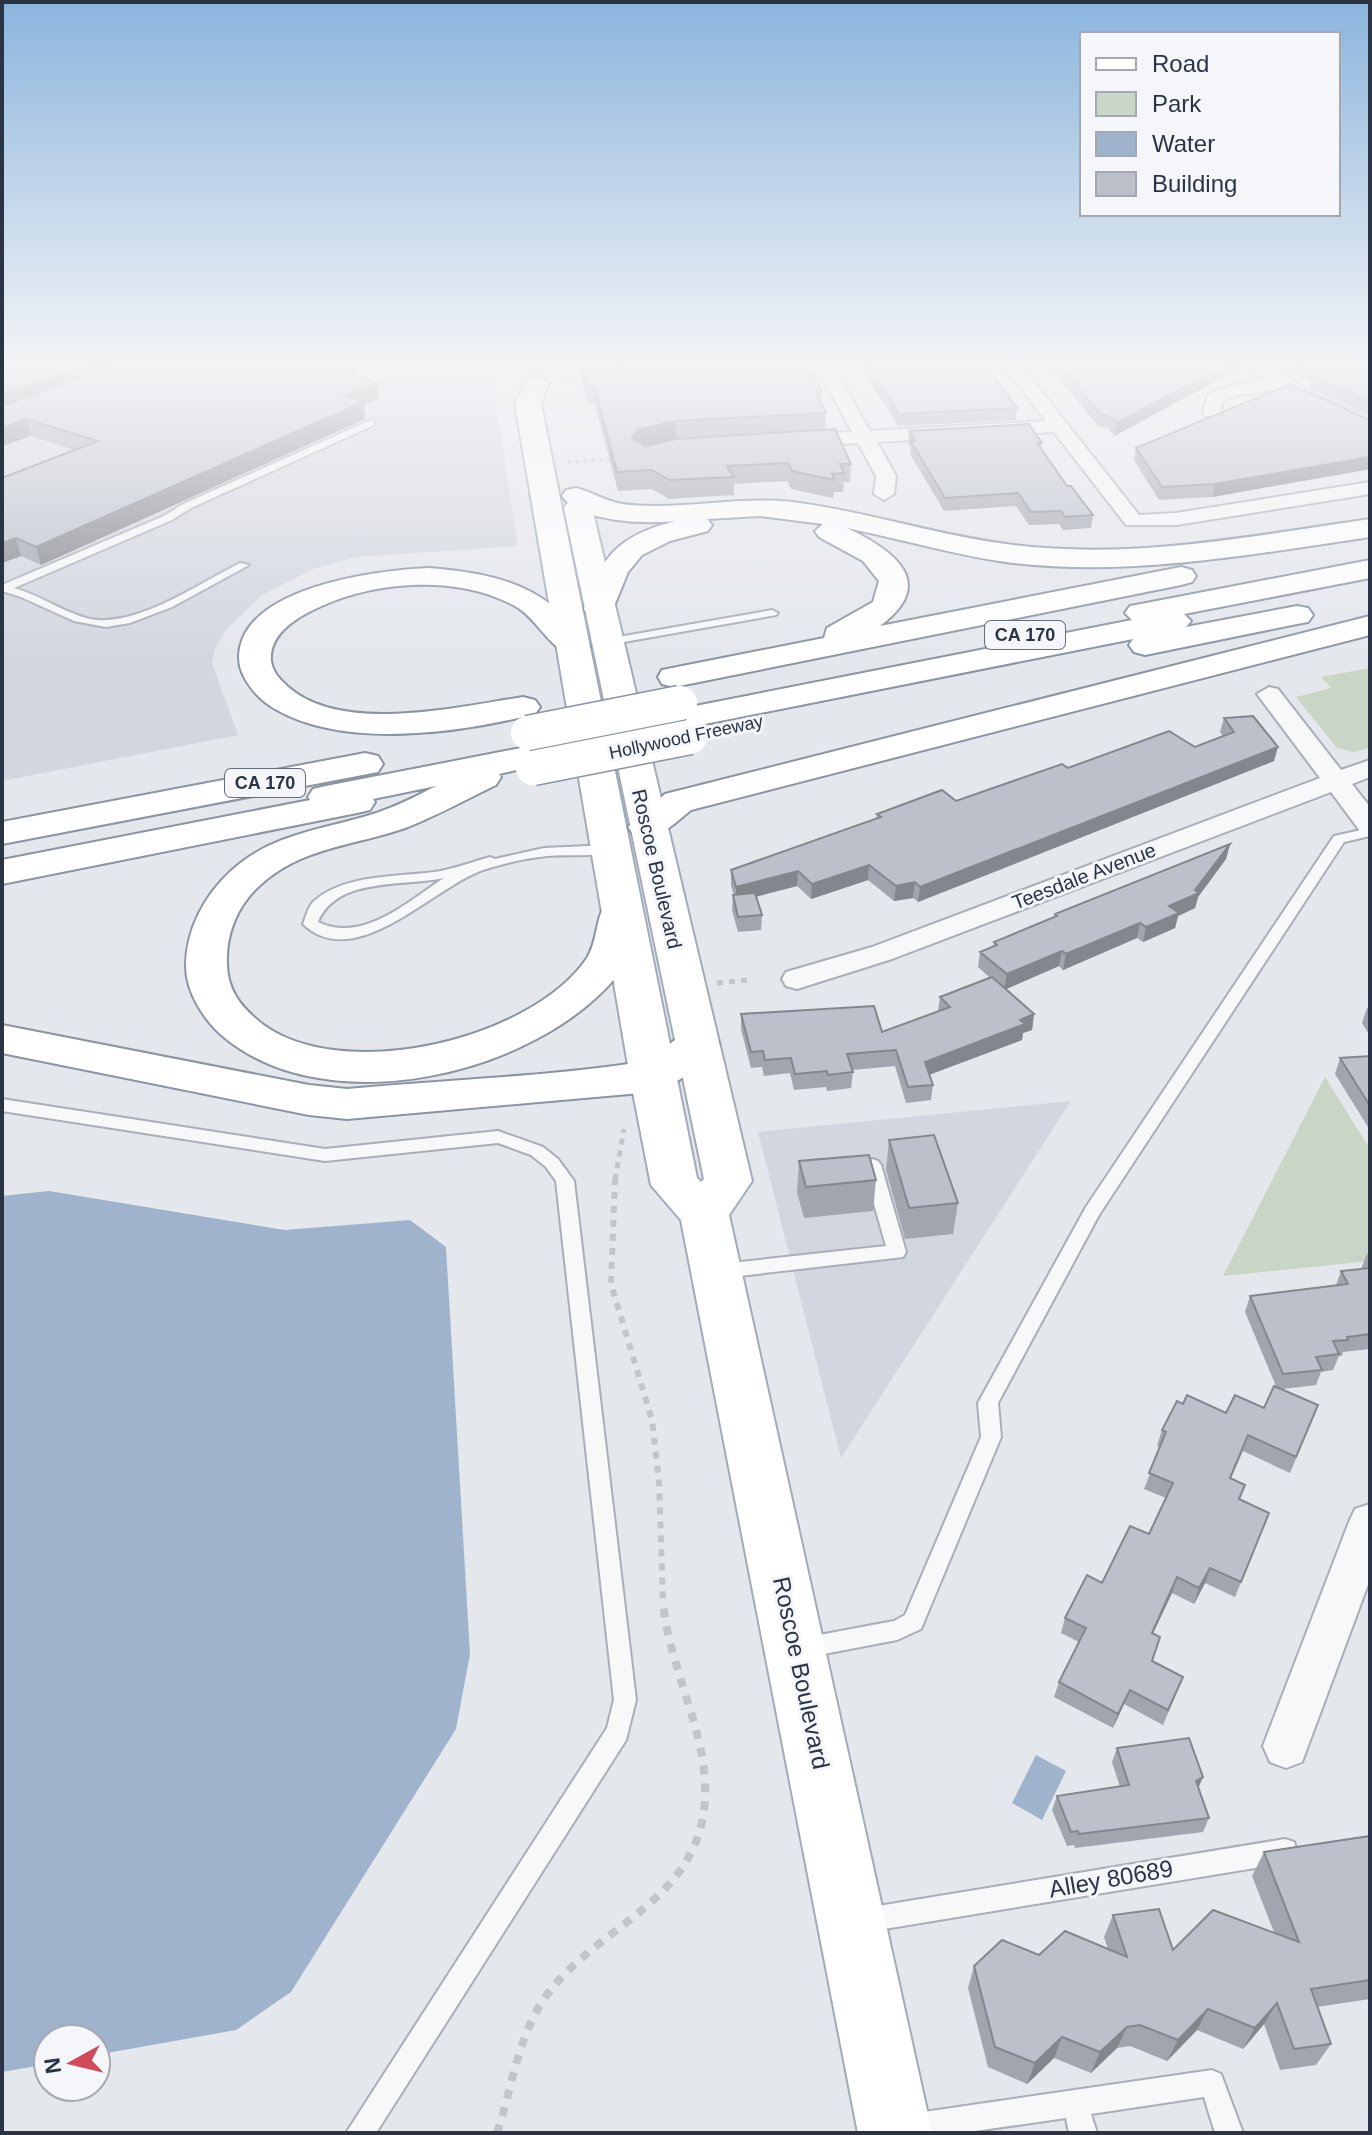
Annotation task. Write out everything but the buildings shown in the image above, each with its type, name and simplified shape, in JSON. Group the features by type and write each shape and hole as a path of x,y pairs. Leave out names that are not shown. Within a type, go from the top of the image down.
{"main road":[{"name":"Roscoe Boulevard","path":"538,459 550,519 647,827 728,1181 704,1213"},
{"name":"Roscoe Boulevard","path":"567,462 599,609 590,645 610,849 652,1077 675,1185 704,1213 894,2131"},
{"path":"550,519 578,510 627,513 731,508 792,511 970,546 1055,558 1169,554 1370,528"},
{"path":"578,510 628,527 735,519 798,523 855,542 890,567 896,582 893,598 881,612 862,625 683,712"},
{"path":"599,609 608,576 631,548 676,529 735,519"},
{"path":"683,712 1370,537"},
{"name":"Hollywood Freeway","path":"2,833 529,742 1370,569"},
{"path":"529,742 413,723 370,724 328,718 296,708 270,691 256,673 255,652 263,633 278,618 324,594 391,579 427,577 473,583 525,599 590,645"},
{"path":"2,851 529,742 1370,583"},
{"path":"683,712 1370,591"},
{"name":"Hollywood Freeway","path":"683,712 1370,600"},
{"path":"647,827 678,802 1370,625"},
{"path":"2,811 529,742"},
{"path":"2,860 529,742"},
{"name":"Hollywood Freeway","path":"2,872 483,777 529,742"},
{"path":"483,777 395,819 301,845 270,859 244,879 213,921 204,945 209,988 229,1019 257,1042 298,1058 338,1066 390,1066 437,1059 485,1046 530,1026 573,997 604,965 621,910"},
{"path":"2,1039 309,1100 347,1104 652,1077 697,1044"}],"street":[{"path":"877,459 886,476 884,494"},
{"path":"1084,459 1133,521 1176,519 1370,488"},
{"path":"1269,694 1370,825"},
{"name":"Teesdale Avenue","path":"797,979 882,953 1370,768"},
{"path":"1286,1746 1370,1522"}],"lane":[{"path":"3,588 168,518 187,506 292,459"},
{"path":"3,588 87,622 126,623 244,565"},
{"path":"590,645 772,613"},
{"path":"796,1650 897,1630 913,1622 991,1437 988,1403 1092,1212 1339,839 1370,832"},
{"path":"490,861 444,884 410,909 378,925 348,934 325,934 310,924 318,905 350,888 388,879 436,876 490,861 544,852 610,849"},
{"path":"2,1105 325,1155 498,1137 525,1143 552,1159 565,1181 625,1700 618,1732 360,2133"},
{"path":"717,1272 897,1252 872,1165"},
{"name":"Alley 80689","path":"853,1922 1308,1848"},
{"path":"894,2131 1212,2083 1229,2133"},
{"path":"1075,2102 1083,2133"}],"path":[{"path":"567,462 615,459"},
{"path":"712,984 749,980"}],"shaded area":[{"path":"2,459 504,459 518,546 356,557 313,569 262,595 226,630 215,648 212,663 238,735 2,781"},
{"path":"1071,1101 841,1458 758,1132"}],"green space":[{"path":"1370,668 1370,748 1354,752 1337,748 1296,697 1331,688 1321,677"},
{"path":"1325,1077 1370,1149 1370,1261 1223,1276"}],"water":[{"path":"49,1191 285,1230 410,1220 446,1247 470,1654 456,1729 291,1992 236,2030 112,2052 112,2023 32,2023 32,2067 2,2072 2,1196"},
{"path":"1036,1755 1066,1771 1042,1820 1012,1803"}]}
